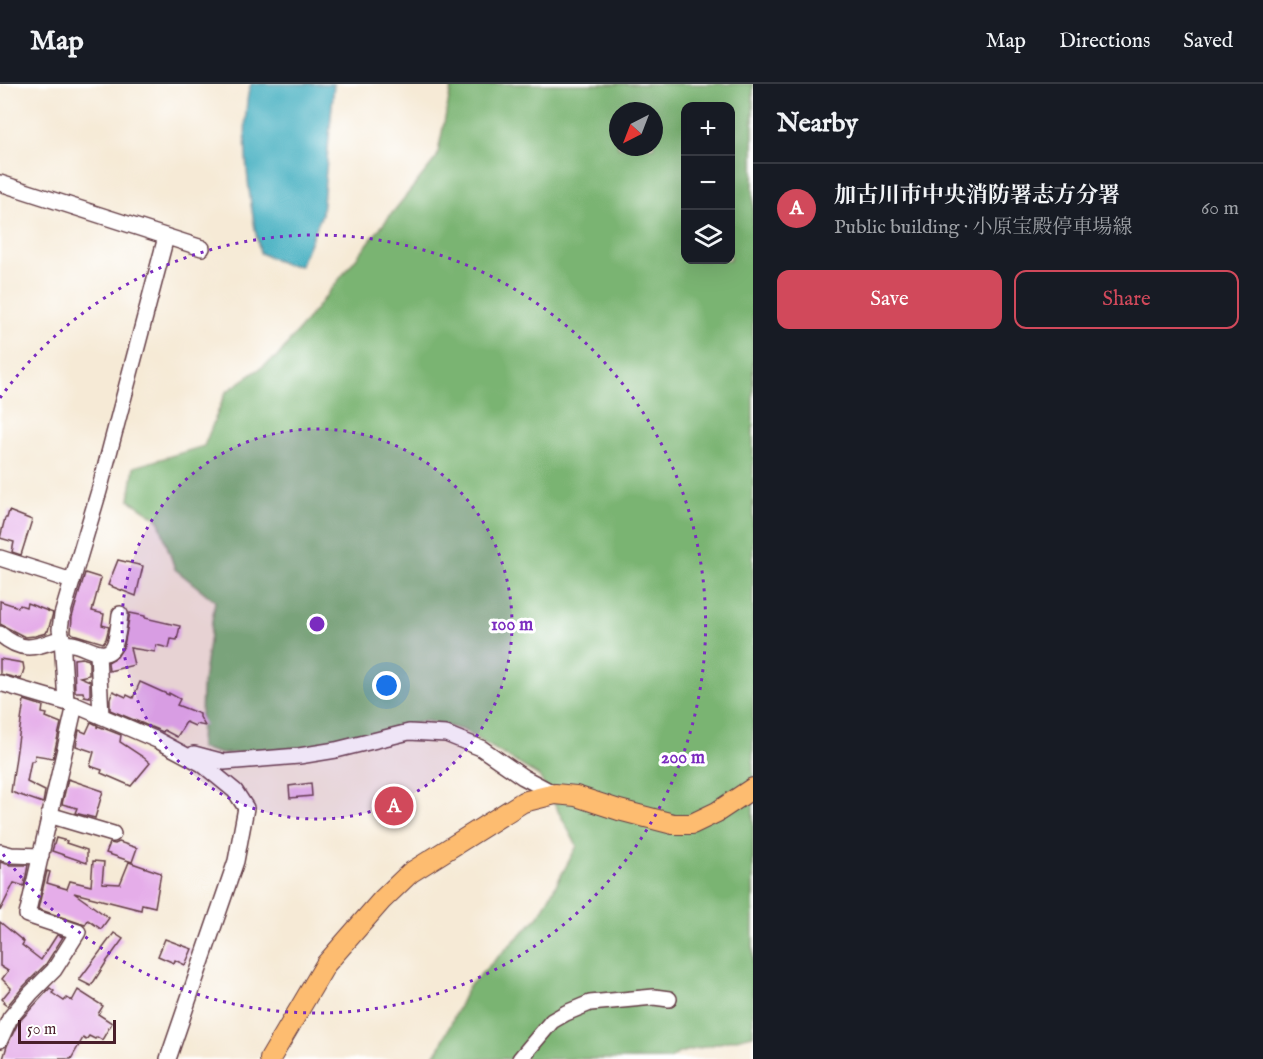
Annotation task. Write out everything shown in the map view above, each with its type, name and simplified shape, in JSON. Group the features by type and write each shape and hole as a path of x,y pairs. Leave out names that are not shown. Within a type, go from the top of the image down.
{"main road":[{"path":"272,1057 327,964 382,900 410,873 523,802 555,794 576,796 673,824 692,824 717,812 753,788"}],"street":[{"path":"0,183 202,248"},
{"path":"0,1040 5,1016 54,970 78,932 27,915 41,856 70,704 60,629 166,237"},
{"path":"0,558 72,580"},
{"path":"0,634 15,645 25,648 62,642 98,653 106,653 115,644 120,614"},
{"path":"98,653 101,717"},
{"path":"0,684 70,704 171,747 202,764 235,791 246,808 236,861 168,1059"},
{"path":"171,747 224,762 299,756 336,750 409,732 446,734 481,748 523,777 555,794"},
{"path":"49,815 113,834"},
{"path":"0,852 11,855 41,856"},
{"path":"520,1059 552,1021 590,1003 654,997 669,999"}],"green space":[{"path":"452,84 753,84 753,1035 679,1053 670,1059 431,1059 439,1049 468,987 539,916 577,846 539,776 463,730 426,721 313,747 221,754 200,748 202,689 215,601 175,569 158,519 129,500 134,467 204,446 226,392 278,356 437,157"}],"water":[{"path":"251,84 334,84 322,214 300,266 285,264 260,253 246,165 246,112"}],"building":[{"path":"9,511 32,520 21,555 12,552 14,542 0,538"},
{"path":"118,560 143,566 136,596 108,585"},
{"path":"85,573 101,578 92,611 104,614 102,625 109,627 103,643 71,632 72,617"},
{"path":"0,601 18,607 20,605 26,607 27,603 53,613 48,631 25,637 0,624"},
{"path":"130,613 180,626 177,640 171,639 169,648 156,645 155,652 130,648 134,665 109,671 108,662 117,657 124,646"},
{"path":"0,659 23,663 21,679 0,674"},
{"path":"74,659 89,660 89,675 80,677 90,681 90,697 84,696 83,692 75,692"},
{"path":"140,682 180,699 177,705 200,714 205,726 196,724 195,726 186,722 177,737 110,710 113,691 133,698"},
{"path":"24,700 43,706 42,713 47,714 46,717 61,723 53,758 35,755 34,761 31,761 27,782 45,791 43,803 11,792"},
{"path":"91,722 97,725 97,728 98,726 121,735 120,742 150,763 131,786 90,766 94,752 76,746 79,730 86,733"},
{"path":"68,779 103,791 95,818 75,813 77,808 62,804"},
{"path":"311,783 312,796 290,798 289,786"},
{"path":"56,838 87,850 87,863 52,851"},
{"path":"119,842 137,848 132,862 106,853 110,843"},
{"path":"93,861 104,862 102,883 120,884 129,862 161,873 155,907 142,904 141,910 74,893 109,918 101,929 88,920 85,925 38,909 47,871 50,872 47,883 67,889 70,881 91,886"},
{"path":"0,862 10,865 28,865 24,886 14,883 0,911"},
{"path":"0,922 24,942 22,945 41,960 57,935 63,937 46,964 7,1006 2,999 11,988 2,979 8,971 0,966"},
{"path":"114,933 123,939 91,986 79,980"},
{"path":"165,939 192,949 185,965 158,956"},
{"path":"50,988 54,991 52,993 64,1001 67,998 72,1001 78,990 103,1006 98,1014 112,1023 102,1040 89,1036 86,1040 83,1038 71,1059 3,1059 18,1023"}],"place":[{"name":"加古川市中央消防署志方分署","path":"394,806"}]}
